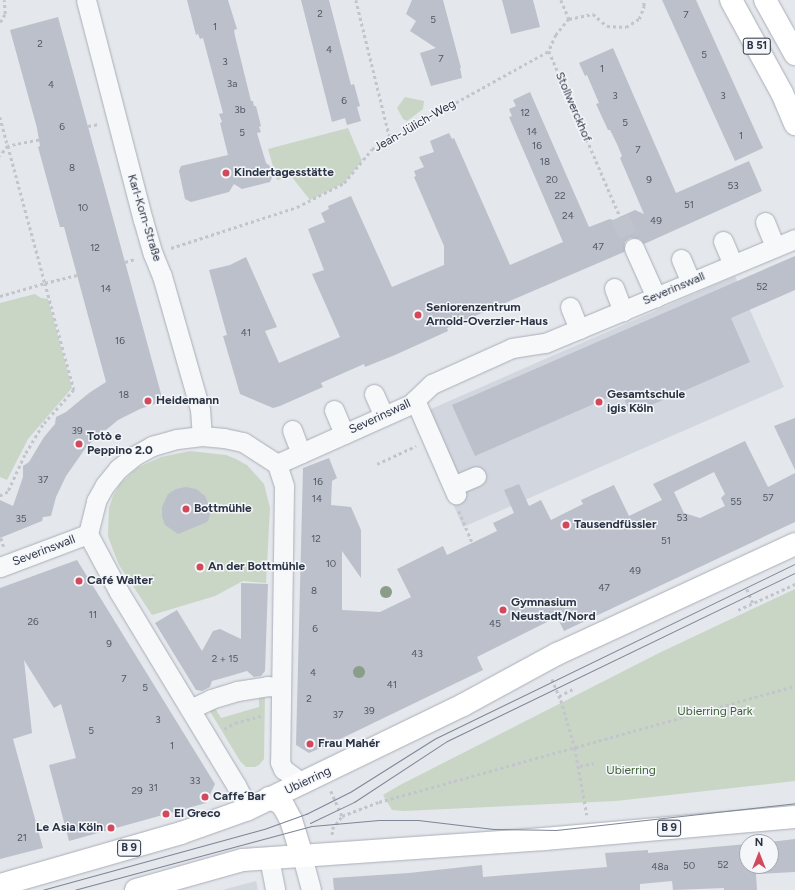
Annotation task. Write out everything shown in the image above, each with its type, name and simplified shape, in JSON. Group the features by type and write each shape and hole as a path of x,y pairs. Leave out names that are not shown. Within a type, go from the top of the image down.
{"main road":[{"name":"B 51","path":"731,0 782,93 795,124"},
{"name":"B 51","path":"766,0 795,54"},
{"name":"Ubierring","path":"0,884 181,833 248,809 463,705 544,661 795,544"},
{"path":"269,798 279,802 284,807 291,820 302,856"},
{"name":"B 9","path":"136,890 243,860 544,840 795,817"}],"street":[{"name":"Karl-Korn-Straße","path":"86,0 128,166 153,254 162,276 200,409 202,436"},
{"path":"765,222 775,247"},
{"name":"Severinswall","path":"0,567 88,534 96,502 105,485 128,460 152,446 177,439 202,436 243,442 277,464 411,404 432,384 512,348 545,343 795,238"},
{"path":"723,241 733,264"},
{"path":"634,248 656,297"},
{"path":"682,259 691,282"},
{"path":"614,288 623,310"},
{"path":"570,307 579,329"},
{"path":"374,394 384,416"},
{"path":"415,400 454,490 476,476"},
{"path":"334,410 344,434"},
{"path":"292,430 301,453"},
{"path":"277,464 284,486 280,762 283,770 302,783"},
{"path":"88,534 119,592 208,738 248,809"},
{"path":"190,709 211,698 237,691 267,686 281,686"},
{"path":"302,856 311,890"},
{"path":"269,858 275,890"}],"path":[{"path":"0,22 5,14 4,0"},
{"path":"356,0 390,138"},
{"path":"561,0 569,19"},
{"path":"548,52 556,35 569,19 593,14 607,26 626,27 639,19 644,6 643,0"},
{"name":"Jean-Jülich-Weg","path":"153,254 297,207 344,183 372,149 548,52"},
{"name":"Stollwerckhof","path":"548,52 620,217"},
{"path":"0,117 74,390 43,425 24,456 8,492 0,496"},
{"path":"0,156 8,146 39,140"},
{"path":"0,296 77,275"},
{"path":"377,464 432,440"},
{"path":"467,532 472,542"},
{"path":"738,610 795,584"},
{"path":"544,661 559,696 575,748 580,766 588,819"},
{"path":"323,774 342,816 379,802 795,686"},
{"path":"559,696 575,688"},
{"path":"208,738 235,723 280,713"},
{"path":"580,766 594,763"}],"shaded area":[{"name":"Gesamtschule igis Köln","path":"735,276 784,387 463,527 415,416"},
{"path":"256,881 258,890 222,890"}],"green space":[{"path":"405,97 424,101 423,109 407,121 403,119 397,108"},
{"path":"348,128 362,161 344,183 310,200 291,176 277,180 268,149"},
{"path":"35,294 41,298 48,299 72,388 28,439 7,480 0,477 0,303"},
{"path":"190,451 226,455 236,459 247,465 264,484 270,508 266,583 243,581 215,596 152,615 119,565 108,536 109,508 113,496 120,484 137,468 161,457"},
{"name":"Ubierring Park","path":"795,589 795,781 616,801 404,811 392,810 383,795 661,652"},
{"path":"259,692 265,692 264,759 255,767 246,767 240,761 208,708 213,705 221,718 259,707"}],"building":[{"path":"187,0 228,0 237,29 234,30 235,36 251,101 253,101 254,106 256,106 261,126 259,127 261,132 257,133 266,163 271,167 273,175 270,182 242,189 234,184 229,192 191,202 185,199 179,171 181,166 228,155 220,123 222,122 219,114 223,113 203,38 200,39 198,34 196,35"},
{"path":"301,0 329,0 351,85 354,84 360,106 357,107 361,121 347,125 345,118 332,122"},
{"path":"412,0 443,0 461,68 462,78 431,86 420,53 436,48 410,31 416,21 406,14"},
{"path":"502,0 533,0 540,27 511,34"},
{"path":"662,0 696,0 763,148 735,161"},
{"path":"58,17 163,401 140,409 118,420 87,446 66,476 56,497 51,516 43,517 42,521 0,538 0,500 13,506 23,477 23,466 29,462 44,437 55,424 56,417 66,412 89,393 106,382 64,227 60,227 38,147 40,146 37,128 10,30"},
{"path":"613,48 676,193 749,161 762,191 644,244 640,239 630,238 625,242 624,252 447,328 448,331 395,355 365,367 364,364 321,383 323,387 280,406 273,408 240,394 223,336 227,335 209,270 230,265 246,257 277,327 265,331 279,363 340,337 312,274 324,270 308,229 325,222 321,213 329,209 328,206 351,196 392,287 444,265 444,246 414,177 416,176 414,171 424,167 419,157 434,152 430,141 449,133 452,139 454,138 510,265 563,242 509,117 512,116 509,109 516,106 513,100 530,92 589,227 610,219 613,220 635,210 644,214 620,158 622,156 617,144 610,130 608,130 596,104 599,103 587,75 585,76 579,63"},
{"path":"795,256 795,290 731,318 750,362 631,414 621,392 475,456 452,405"},
{"path":"795,418 795,470 774,426"},
{"path":"745,441 768,487 795,473 795,522 564,631 557,617 477,657 483,670 332,743 309,753 296,745 303,468 329,458 337,478 332,481 331,505 351,507 361,530 361,578 342,551 342,610 380,612 411,597 397,569 443,546 447,555 497,531 493,523 514,513 504,490 519,484 529,506 541,500 551,520 583,504 581,500 614,485 629,516 662,500 653,484","holes":["714,472 725,494 721,498 725,506 700,518 684,513 674,492"]},
{"name":"Bottmühle","path":"186,487 196,489 205,496 209,505 210,515 208,521 205,523 178,534 165,525 162,516 162,507 168,494 176,489"},
{"path":"77,560 215,784 206,803 69,841 49,765 76,758 61,704 54,708 24,660 32,733 13,739 43,848 0,859 0,588"},
{"path":"241,583 268,584 265,671 261,676 254,677 247,671 212,681 210,687 202,691 196,690 155,623 177,610 202,651 213,631 220,629 241,639"},
{"path":"795,839 795,872 779,873 779,841"},
{"path":"739,845 739,874 756,874 757,890 724,890 724,888 673,890 672,881 640,884 640,890 334,890 333,878 409,873 482,865 483,877 607,867 605,853 648,850 648,853"}],"tunnel":[{"path":"620,217 634,248"}],"tram line":[{"path":"42,890 264,829 306,814 350,792 434,739 795,564"},
{"path":"310,823 354,802 447,741 795,573"},
{"path":"74,890 312,826 379,820 418,820 493,829 556,830 795,803"}],"place":[{"name":"Kindertagesstätte","path":"226,173"},
{"name":"Seniorenzentrum Arnold-Overzier-Haus","path":"418,315"},
{"name":"Heidemann","path":"148,401"},
{"name":"Gesamtschule igis Köln","path":"599,402"},
{"name":"Totò e Peppino 2.0","path":"79,444"},
{"name":"Bottmühle","path":"186,509"},
{"name":"Tausendfüssler","path":"566,525"},
{"name":"An der Bottmühle","path":"200,567"},
{"name":"Café Walter","path":"79,581"},
{"name":"Gymnasium Neustadt/Nord","path":"503,610"},
{"name":"Frau Mahér","path":"310,744"},
{"name":"Caffe´Bar","path":"205,797"},
{"name":"El Greco","path":"166,814"},
{"name":"Le Asia Köln","path":"111,828"}]}
